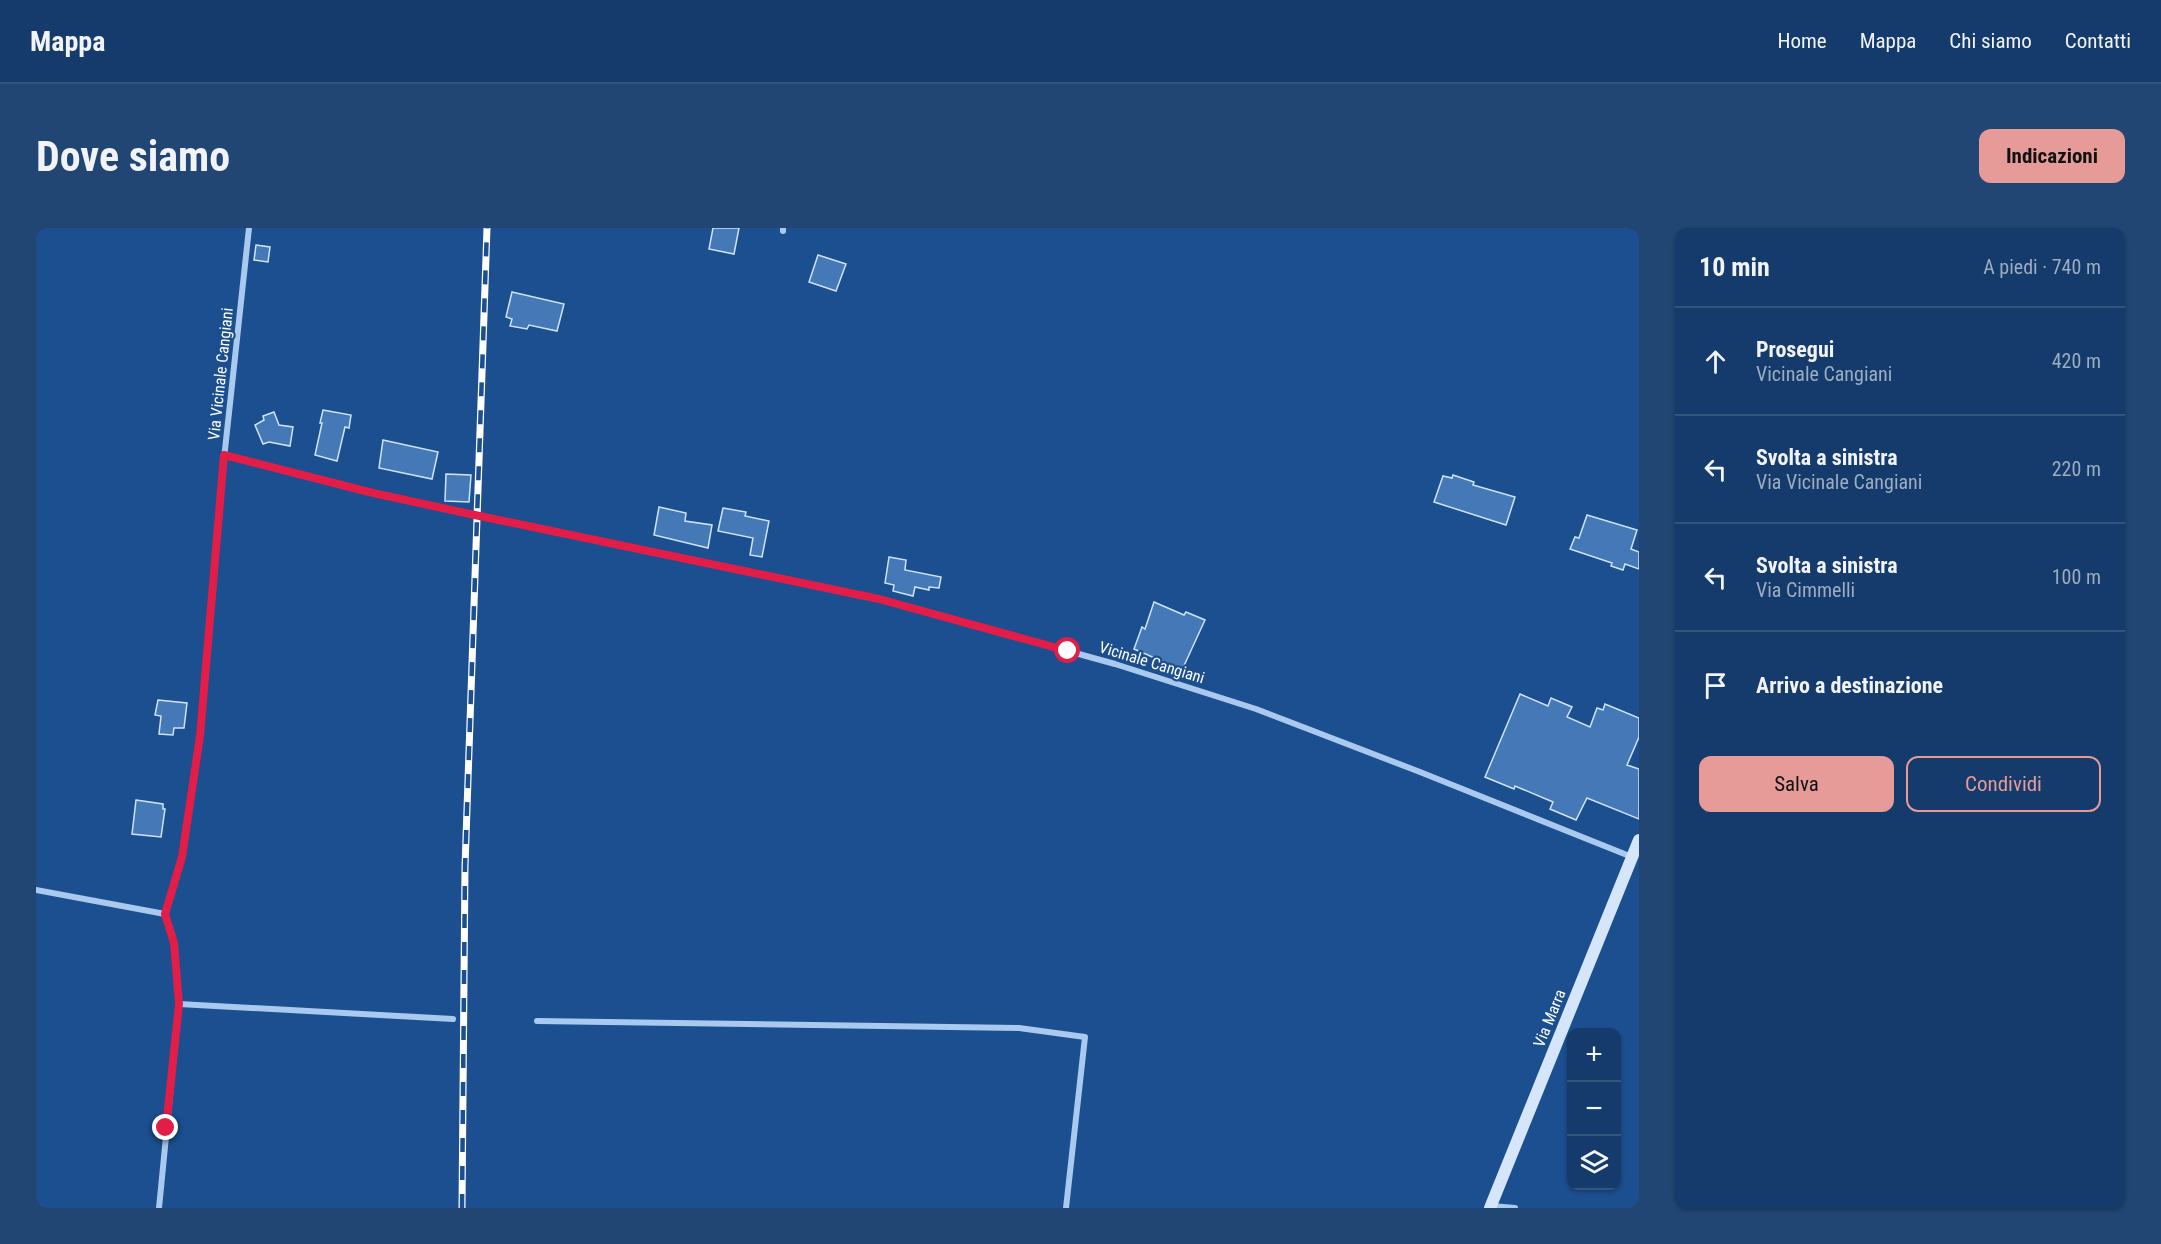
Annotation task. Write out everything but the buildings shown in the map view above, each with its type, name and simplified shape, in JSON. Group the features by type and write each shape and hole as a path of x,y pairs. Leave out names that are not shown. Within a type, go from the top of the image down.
{"main road":[{"name":"Via Marra","path":"1490,1207 1639,840"}],"street":[{"name":"Via Vicinale Cangiani","path":"165,914 182,857 200,736 224,455 249,228"},
{"name":"Vicinale Cangiani","path":"224,455 373,493 879,599 1106,661 1267,713 1632,857"},
{"path":"36,890 165,914 174,943 179,1004 159,1208"},
{"path":"179,1004 453,1020"},
{"path":"537,1021 1019,1028 1085,1037 1066,1208"},
{"path":"1490,1207 1515,1208"}],"railway":[{"path":"462,1208 465,867 487,228"}],"route":[{"path":"166,1128 179,1004 174,943 165,914 182,857 200,736 224,455 373,493 879,599 1068,651"}]}
